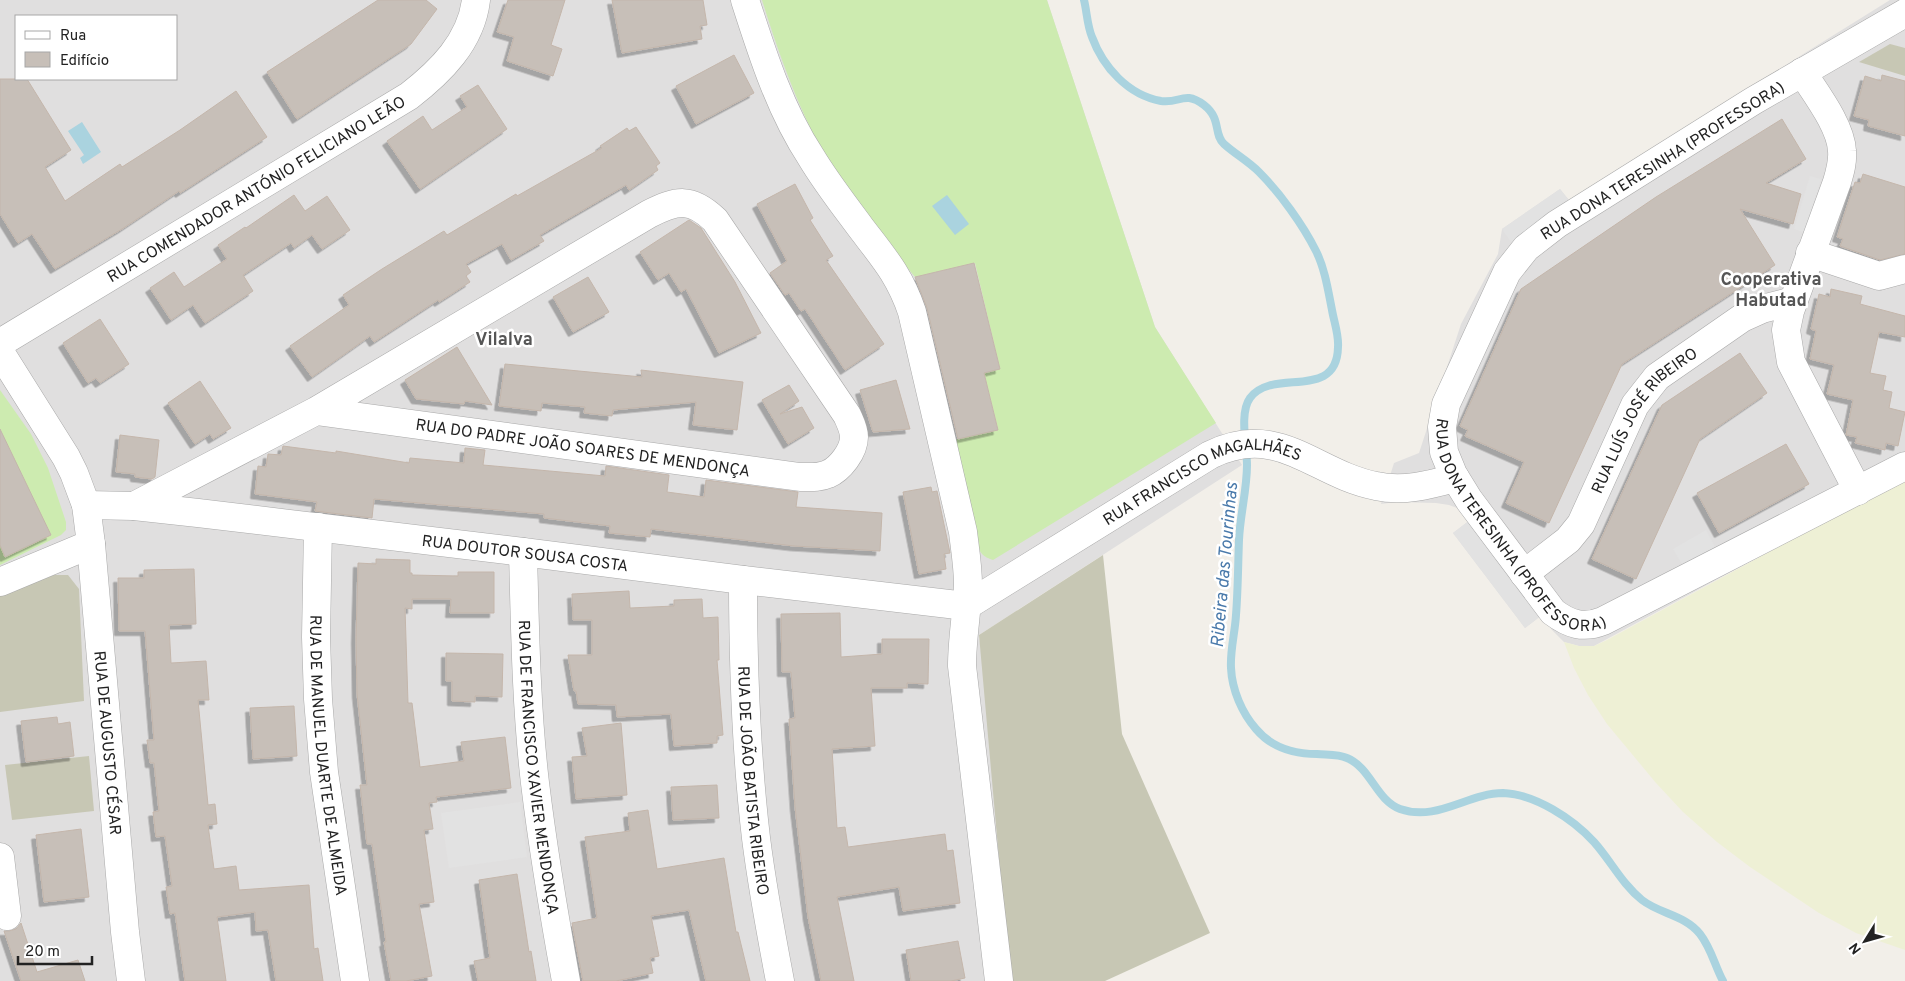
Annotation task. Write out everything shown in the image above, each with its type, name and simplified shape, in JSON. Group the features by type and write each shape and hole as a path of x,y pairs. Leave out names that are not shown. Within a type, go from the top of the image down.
{"street":[{"name":"RUA COMENDADOR ANTÓNIO FELICIANO LEÃO","path":"0,343 383,113 408,96 430,79 459,45 470,26 476,0"},
{"path":"745,0 774,82 798,136 836,194 882,254 906,292 963,532 968,583 962,644 962,666 998,981"},
{"name":"RUA DONA TERESINHA (PROFESSORA)","path":"1905,13 1802,72 1557,224 1537,239 1516,261 1499,286 1446,404 1442,427 1444,452 1455,478 1553,612 1573,624 1583,626 1594,625 1905,466"},
{"path":"1802,72 1836,130 1842,150 1842,160 1837,182 1793,300 1786,330 1787,341 1792,362 1858,491"},
{"name":"RUA DO PADRE JOÃO SOARES DE MENDONÇA","path":"678,202 691,203 705,211 715,220 847,415 852,425 854,437 851,449 845,459 829,474 818,477 800,477 316,411 649,214 678,202"},
{"path":"1810,253 1879,276 1905,269"},
{"name":"RUA LUÍS JOSÉ RIBEIRO","path":"1524,574 1568,540 1580,524 1635,405 1657,377 1742,318 1762,309 1793,300"},
{"name":"RUA DE AUGUSTO CÉSAR","path":"0,352 66,457 81,489 86,505 131,981"},
{"path":"134,506 316,411"},
{"name":"RUA FRANCISCO MAGALHÃES","path":"966,606 1210,455 1231,446 1250,443 1284,448 1355,480 1382,488 1413,488 1455,478"},
{"name":"RUA DOUTOR SOUSA COSTA","path":"86,505 134,506 318,527 966,606"},
{"name":"RUA DE MANUEL DUARTE DE ALMEIDA","path":"318,527 316,637 318,699 324,772 354,981"},
{"path":"0,582 91,544"},
{"name":"RUA DE FRANCISCO XAVIER MENDONÇA","path":"523,552 526,670 535,782 547,869 566,981"},
{"name":"RUA DE JOÃO BATISTA RIBEIRO","path":"743,580 743,668 748,760 756,840 780,981"},
{"path":"0,857 7,916"}],"shaded area":[{"path":"0,0 1047,0 1155,327 1242,465 979,635 1021,981 0,981"},
{"path":"1890,0 1905,0 1905,478 1594,646 1579,646 1564,642 1552,630 1542,615 1525,628 1453,533 1470,520 1460,509 1436,503 1396,502 1381,504 1394,463 1419,453 1461,324 1498,254 1502,229 1560,189 1569,200"},
{"path":"1890,44 1905,48 1905,76 1859,62"},
{"path":"1810,176 1821,179 1805,233 1794,229"},
{"path":"1560,189 1569,201 1511,242 1502,229"},
{"path":"1905,478 1905,950 1856,933 1819,913 1750,867 1717,842 1683,812 1607,724 1588,695 1574,668 1564,642 1579,646 1594,646 1607,640"},
{"path":"1470,520 1542,615 1525,628 1453,533"},
{"path":"1706,530 1715,547 1683,566 1673,549"},
{"path":"1103,555 1122,734 1210,933 1105,981 1012,981 1009,971 979,635"},
{"path":"54,575 68,575 79,589 84,701 0,712 0,596"},
{"path":"89,756 94,811 12,820 5,765"},
{"path":"520,802 527,857 449,868 441,813"}],"green space":[{"path":"762,0 1047,0 1155,327 1216,423 993,560 982,554 976,543 954,440 998,429 984,373 1000,369 975,263 915,277 877,232 842,184 817,141 786,72"},
{"path":"0,390 31,434 48,468 66,522 66,530 61,535 0,565"}],"water":[{"path":"82,122 101,152 83,164 80,158 84,155 68,131"},
{"path":"947,195 969,224 955,235 932,206"}],"building":[{"path":"378,0 426,0 437,9 411,44 297,119 267,72"},
{"path":"508,0 565,0 551,45 562,49 553,76 507,61 514,37 497,32"},
{"path":"612,0 703,0 707,25 700,26 702,39 622,53"},
{"path":"734,55 754,93 696,124 676,86"},
{"path":"1882,75 1905,81 1905,136 1868,126 1869,120 1854,116 1865,76 1881,81"},
{"path":"0,79 28,80 71,150 45,167 65,201 120,164 122,167 180,130 236,91 267,137 180,193 179,191 122,229 55,269 32,234 18,243 0,214"},
{"path":"478,85 507,129 420,189 387,141 423,116 432,130 467,107 460,96"},
{"path":"1782,119 1806,159 1766,183 1801,194 1793,224 1740,209 1775,265 1622,364 1549,523 1506,503 1524,462 1465,436 1468,430 1460,426 1521,289 1656,197"},
{"path":"636,127 660,163 656,166 658,170 629,190 626,185 540,235 544,241 511,260 502,244 466,264 471,272 466,276 470,282 439,302 438,300 374,342 370,336 312,377 290,346 349,305 343,295 382,269 444,231 447,235 516,194 517,196 602,148 600,146 627,128 629,131"},
{"path":"1863,174 1905,187 1905,254 1880,260 1840,246 1843,239 1837,237 1855,182 1860,183"},
{"path":"795,184 813,218 810,220 833,256 826,260 884,344 845,370 805,309 801,311 789,293 785,295 770,273 787,261 757,204"},
{"path":"294,195 305,211 327,196 350,230 322,249 312,235 294,248 291,243 243,275 253,291 205,323 193,305 171,320 150,288 174,272 184,287 227,259 218,245"},
{"path":"689,220 701,228 735,282 761,333 719,353 686,289 681,292 669,273 658,280 640,252"},
{"path":"974,263 1000,369 984,373 998,430 958,439 927,308 915,277"},
{"path":"588,277 609,312 573,332 553,297"},
{"path":"1831,289 1862,296 1860,304 1905,316 1905,337 1879,332 1870,373 1886,376 1883,390 1892,392 1889,408 1905,412 1898,446 1886,443 1885,450 1855,443 1857,437 1846,435 1853,400 1827,394 1834,365 1810,359 1816,331 1811,329 1819,294 1830,297"},
{"path":"100,319 129,364 100,383 96,378 88,383 63,343"},
{"path":"457,347 492,405 465,401 464,404 416,399 405,380"},
{"path":"1740,353 1767,393 1700,439 1636,579 1592,559 1662,405"},
{"path":"505,364 642,377 641,370 743,382 737,430 693,425 696,402 613,410 612,416 584,413 585,407 542,403 541,411 499,406"},
{"path":"896,380 910,429 873,432 860,390"},
{"path":"200,381 231,428 213,439 210,434 195,444 168,403"},
{"path":"789,385 799,401 780,414 802,407 814,428 788,444 762,400"},
{"path":"0,429 51,535 5,557 0,545"},
{"path":"120,435 159,440 155,477 152,479 135,477 135,474 116,472"},
{"path":"1786,444 1809,484 1719,533 1697,493"},
{"path":"283,446 336,453 336,451 409,463 410,458 464,463 465,448 485,450 483,465 605,476 606,466 669,475 667,492 704,497 706,480 798,492 796,507 882,513 880,551 794,546 651,529 650,537 609,533 610,526 544,518 544,514 374,499 372,518 315,511 317,502 255,494 258,466 266,467 268,454 281,455"},
{"path":"931,487 932,492 937,491 950,553 944,554 946,569 919,574 903,492"},
{"path":"376,559 410,560 410,573 412,575 458,576 458,572 494,572 494,613 450,613 451,599 412,599 412,609 405,608 408,703 412,703 420,767 464,761 461,742 505,737 511,788 436,797 437,802 429,803 433,829 424,830 434,902 419,904 432,976 406,981 391,981 384,942 386,942 372,844 367,844 360,785 367,785 357,694 358,563 376,564"},
{"path":"194,569 196,624 169,625 171,663 206,661 209,700 198,700 208,805 215,804 217,824 208,825 214,869 236,866 239,890 309,885 314,949 318,948 323,981 276,981 268,930 256,931 255,912 217,917 226,981 185,981 175,913 170,914 166,887 172,886 165,836 156,837 153,812 159,811 154,763 150,763 147,740 154,740 145,631 119,631 118,578 144,578 144,570"},
{"path":"629,591 630,608 674,606 674,600 702,599 703,618 718,617 719,660 717,660 723,735 717,736 717,743 674,746 671,714 617,717 616,705 578,704 568,655 592,655 592,620 573,620 572,594"},
{"path":"840,613 841,657 882,654 882,639 929,639 928,684 907,683 907,688 871,688 875,746 832,749 837,828 845,827 848,847 945,834 947,851 953,850 960,903 903,911 899,887 837,897 854,981 821,981 808,917 795,807 789,719 795,718 791,672 782,672 781,614"},
{"path":"446,653 503,654 502,697 475,696 475,702 452,701 452,681 446,681"},
{"path":"294,706 297,756 253,759 250,708"},
{"path":"57,717 58,724 70,722 74,756 26,762 21,721"},
{"path":"621,723 627,795 576,799 572,757 587,756 582,728"},
{"path":"717,785 719,818 673,820 671,787"},
{"path":"648,810 657,869 724,858 736,932 738,932 750,981 706,981 689,910 651,916 659,956 650,958 653,973 616,981 583,981 572,923 597,918 585,837 630,831 628,813"},
{"path":"81,829 89,897 44,902 36,835"},
{"path":"517,874 529,952 531,951 536,981 478,981 474,961 490,958 479,880"},
{"path":"21,923 37,972 78,960 85,981 21,981 4,931 16,929"},
{"path":"958,941 965,978 951,981 911,981 906,950"}],"waterway":[{"name":"Ribeira das Tourinhas","path":"1084,0 1092,37 1110,69 1128,86 1149,98 1161,101 1192,98 1210,110 1219,136 1224,144 1259,172 1283,199 1298,220 1316,251 1326,280 1338,338 1335,364 1327,374 1316,379 1273,385 1260,389 1250,398 1245,412 1244,430 1247,474 1240,531 1237,606 1231,661 1236,693 1246,716 1262,736 1284,749 1300,753 1347,758 1362,769 1385,799 1400,809 1414,812 1440,810 1477,797 1503,793 1528,798 1553,809 1594,842 1628,887 1642,900 1687,923 1700,934 1723,981"}],"district":[{"name":"Cooperativa Habutad","path":"1771,289"},
{"name":"Vilalva","path":"504,339"}]}
